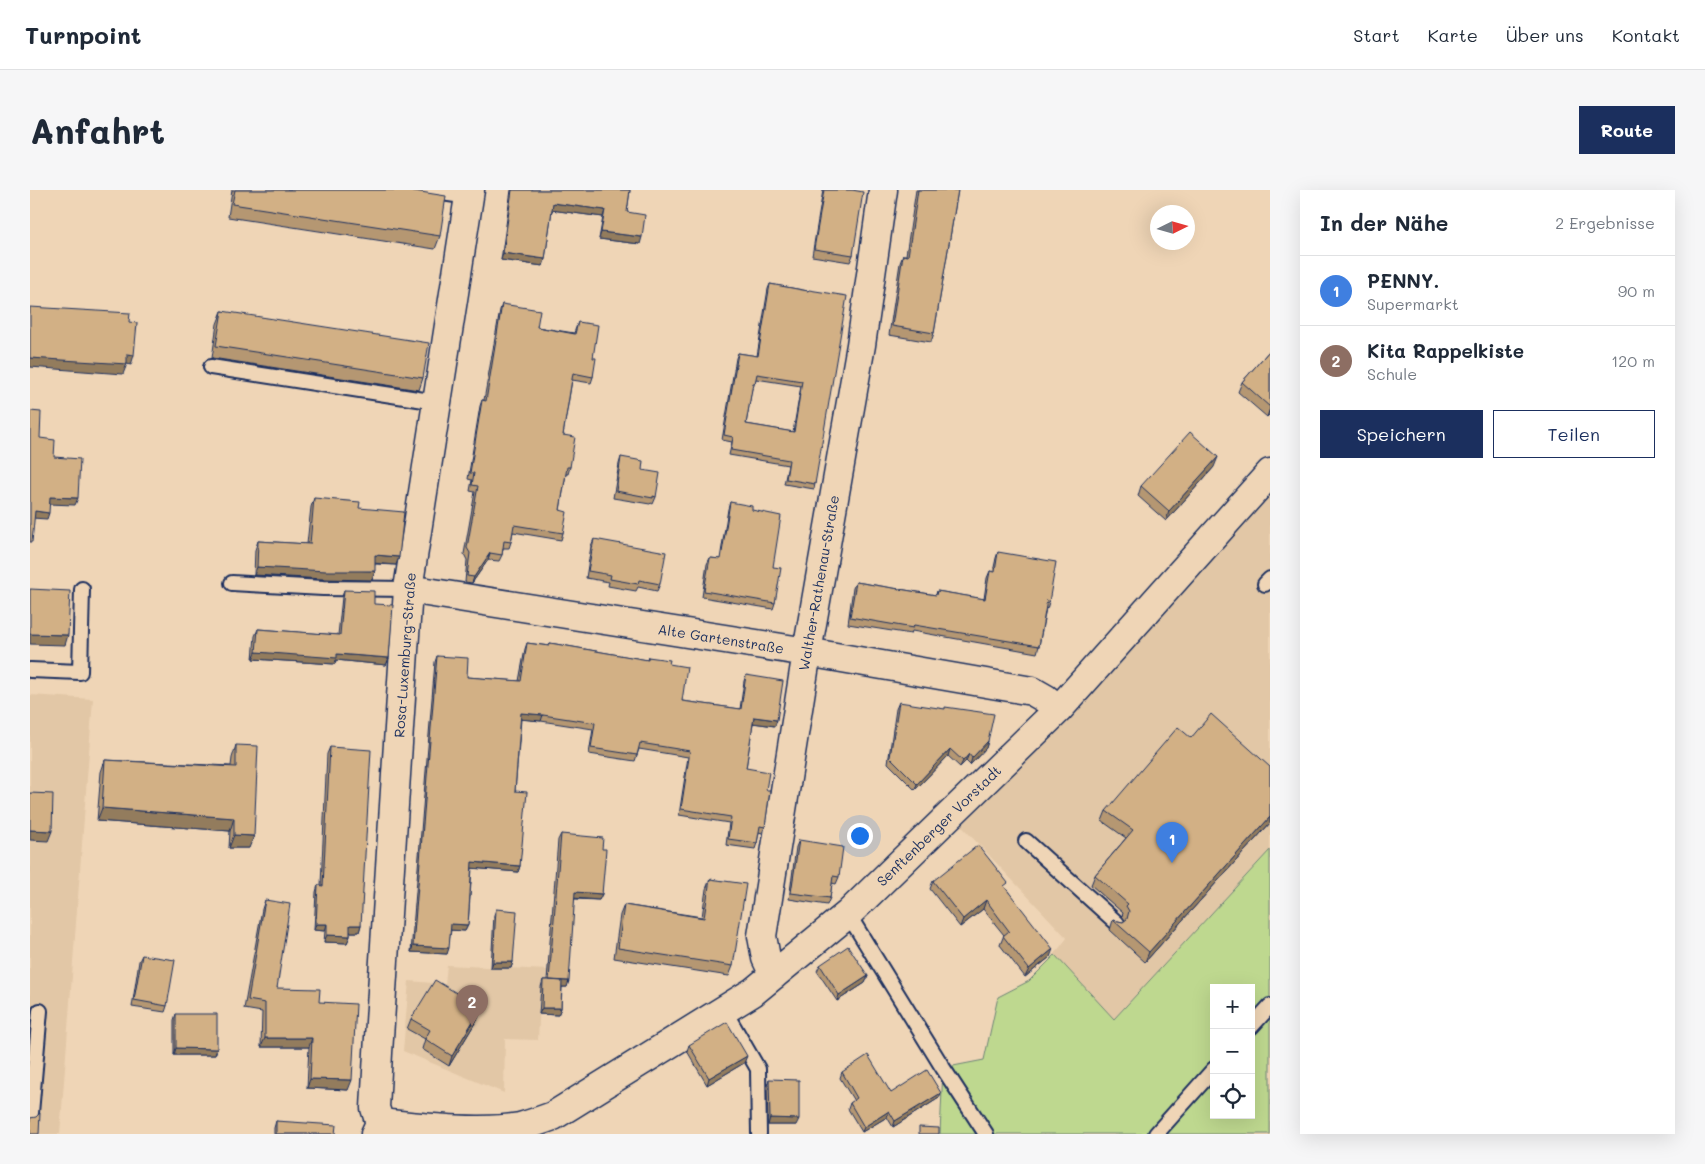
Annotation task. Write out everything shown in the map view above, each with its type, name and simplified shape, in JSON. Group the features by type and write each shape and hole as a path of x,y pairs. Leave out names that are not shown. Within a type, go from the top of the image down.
{"street":[{"name":"Walther-Rathenau-Straße","path":"774,975 766,958 762,936 807,652 861,345 883,190"},
{"name":"Rosa-Luxemburg-Straße","path":"378,1128 376,1108 378,1053 408,589 470,194"},
{"name":"Senftenberger Vorstadt","path":"378,1128 488,1130 519,1127 553,1116 753,992 848,914 1058,709 1270,473"},
{"name":"Alte Gartenstraße","path":"408,589 807,652 1032,691 1058,709"}],"lane":[{"path":"422,190 470,194"},
{"path":"211,367 437,402"},
{"path":"232,584 408,589"},
{"path":"30,670 80,672 82,589"},
{"path":"1026,841 1117,922"},
{"path":"848,914 986,1134"},
{"path":"1255,1023 1270,1006"},
{"path":"724,1010 758,1069 759,1134"},
{"path":"31,1113 40,1011"},
{"path":"1156,1134 1210,1073"}],"shaded area":[{"path":"1270,475 1270,850 1114,1019 1054,955 1067,938 952,816"},
{"path":"30,695 93,699 60,1134 30,1134"},
{"path":"447,965 548,970 547,987 540,1001 538,1040 505,1039 504,1093 403,1051 409,981 445,984"}],"green space":[{"path":"1270,850 1270,1134 940,1134 943,1068 984,1060 998,997 1029,981 1055,955 1114,1019"}],"building":[{"path":"235,190 408,190 446,196 440,236 232,204"},
{"path":"512,190 630,190 627,212 645,215 642,237 601,232 605,210 553,203 545,259 503,253"},
{"path":"824,190 863,192 853,255 814,249"},
{"path":"918,190 958,190 934,333 892,326 903,255 908,256"},
{"path":"770,284 847,296 815,484 786,479 789,460 731,450 733,437 724,435 738,353 758,356","holes":["757,374 802,381 794,432 746,424 753,383 755,383"]},
{"path":"502,304 540,310 537,327 575,334 578,322 598,325 593,358 596,358 593,377 573,373 563,435 575,437 570,467 567,467 560,510 567,512 563,533 514,525 511,542 504,541 502,555 490,553 474,577 467,576 470,553 467,548 478,486 472,485 474,473 470,473 482,400 486,401"},
{"path":"30,307 130,313 129,322 137,323 134,355 127,354 127,364 30,358"},
{"path":"222,311 429,343 423,378 216,346"},
{"path":"1270,350 1270,407 1242,382"},
{"path":"30,411 41,412 40,438 55,440 54,457 80,459 78,498 50,497 49,513 35,511 32,542 30,542"},
{"path":"1190,432 1218,457 1169,511 1141,486"},
{"path":"621,457 643,461 642,470 660,473 656,497 616,491"},
{"path":"314,498 360,502 359,508 404,512 399,557 375,555 375,571 326,571 257,567 258,541 310,544"},
{"path":"730,502 752,506 752,510 781,516 773,567 781,568 775,603 704,591 710,558 721,559"},
{"path":"594,539 666,552 660,584 639,580 638,584 610,579 611,575 588,571"},
{"path":"998,552 1056,562 1039,646 914,625 913,628 850,617 856,582 936,595 937,591 985,599 990,571 995,572"},
{"path":"30,589 70,591 68,635 30,634"},
{"path":"344,590 374,591 374,604 393,605 389,658 337,654 337,658 256,652 258,629 340,635"},
{"path":"527,643 549,646 550,643 648,660 648,657 670,660 669,664 687,667 682,701 741,709 746,675 783,681 777,720 754,717 746,768 769,772 766,790 770,790 765,827 760,826 757,843 728,839 731,817 681,809 690,751 640,743 637,755 591,748 595,723 521,713 515,791 527,792 520,866 472,862 468,925 451,924 449,948 413,946 437,656 468,658 467,677 521,681"},
{"path":"899,702 994,714 988,741 972,758 969,754 963,761 950,749 917,784 890,757"},
{"path":"1211,714 1270,767 1270,817 1149,952 1113,920 1123,922 1127,919 1129,911 1126,906 1128,904 1095,875 1133,830 1106,811 1178,727 1191,738"},
{"path":"236,745 258,746 254,836 234,835 234,818 102,808 105,760 236,767"},
{"path":"330,747 371,750 361,925 350,925 350,936 327,935 327,924 316,924 318,885 323,886"},
{"path":"30,793 53,794 52,831 30,830"},
{"path":"561,834 603,838 602,849 606,849 602,894 575,892 569,981 549,980"},
{"path":"799,840 843,847 839,877 833,876 830,898 791,893"},
{"path":"978,845 1008,883 1004,886 1053,949 1029,969 1003,936 1009,931 986,900 963,919 933,881"},
{"path":"710,879 746,884 733,966 618,948 624,905 704,918"},
{"path":"265,900 290,904 277,988 320,989 319,1002 356,1004 352,1080 310,1079 312,1038 265,1038 265,1003 248,1000"},
{"path":"496,909 517,911 513,962 493,962"},
{"path":"848,946 868,976 839,995 820,965"},
{"path":"142,955 175,960 167,1006 134,1000"},
{"path":"435,980 481,1008 452,1056 425,1039 430,1030 411,1019"},
{"path":"543,980 562,981 561,1008 542,1008"},
{"path":"176,1014 217,1014 217,1049 176,1048"},
{"path":"727,1022 747,1056 709,1078 689,1045"},
{"path":"868,1055 891,1093 927,1070 941,1093 895,1121 889,1111 864,1127 850,1103 857,1098 842,1072"},
{"path":"769,1079 799,1080 799,1119 770,1118"},
{"path":"40,1113 39,1134 30,1134 30,1118 36,1117"},
{"path":"276,1121 336,1125 335,1134 276,1134"},
{"path":"919,1127 939,1128 939,1134 919,1134"}],"place":[{"name":"PENNY.","path":"1172,863"},
{"name":"Kita Rappelkiste","path":"472,1026"}]}
